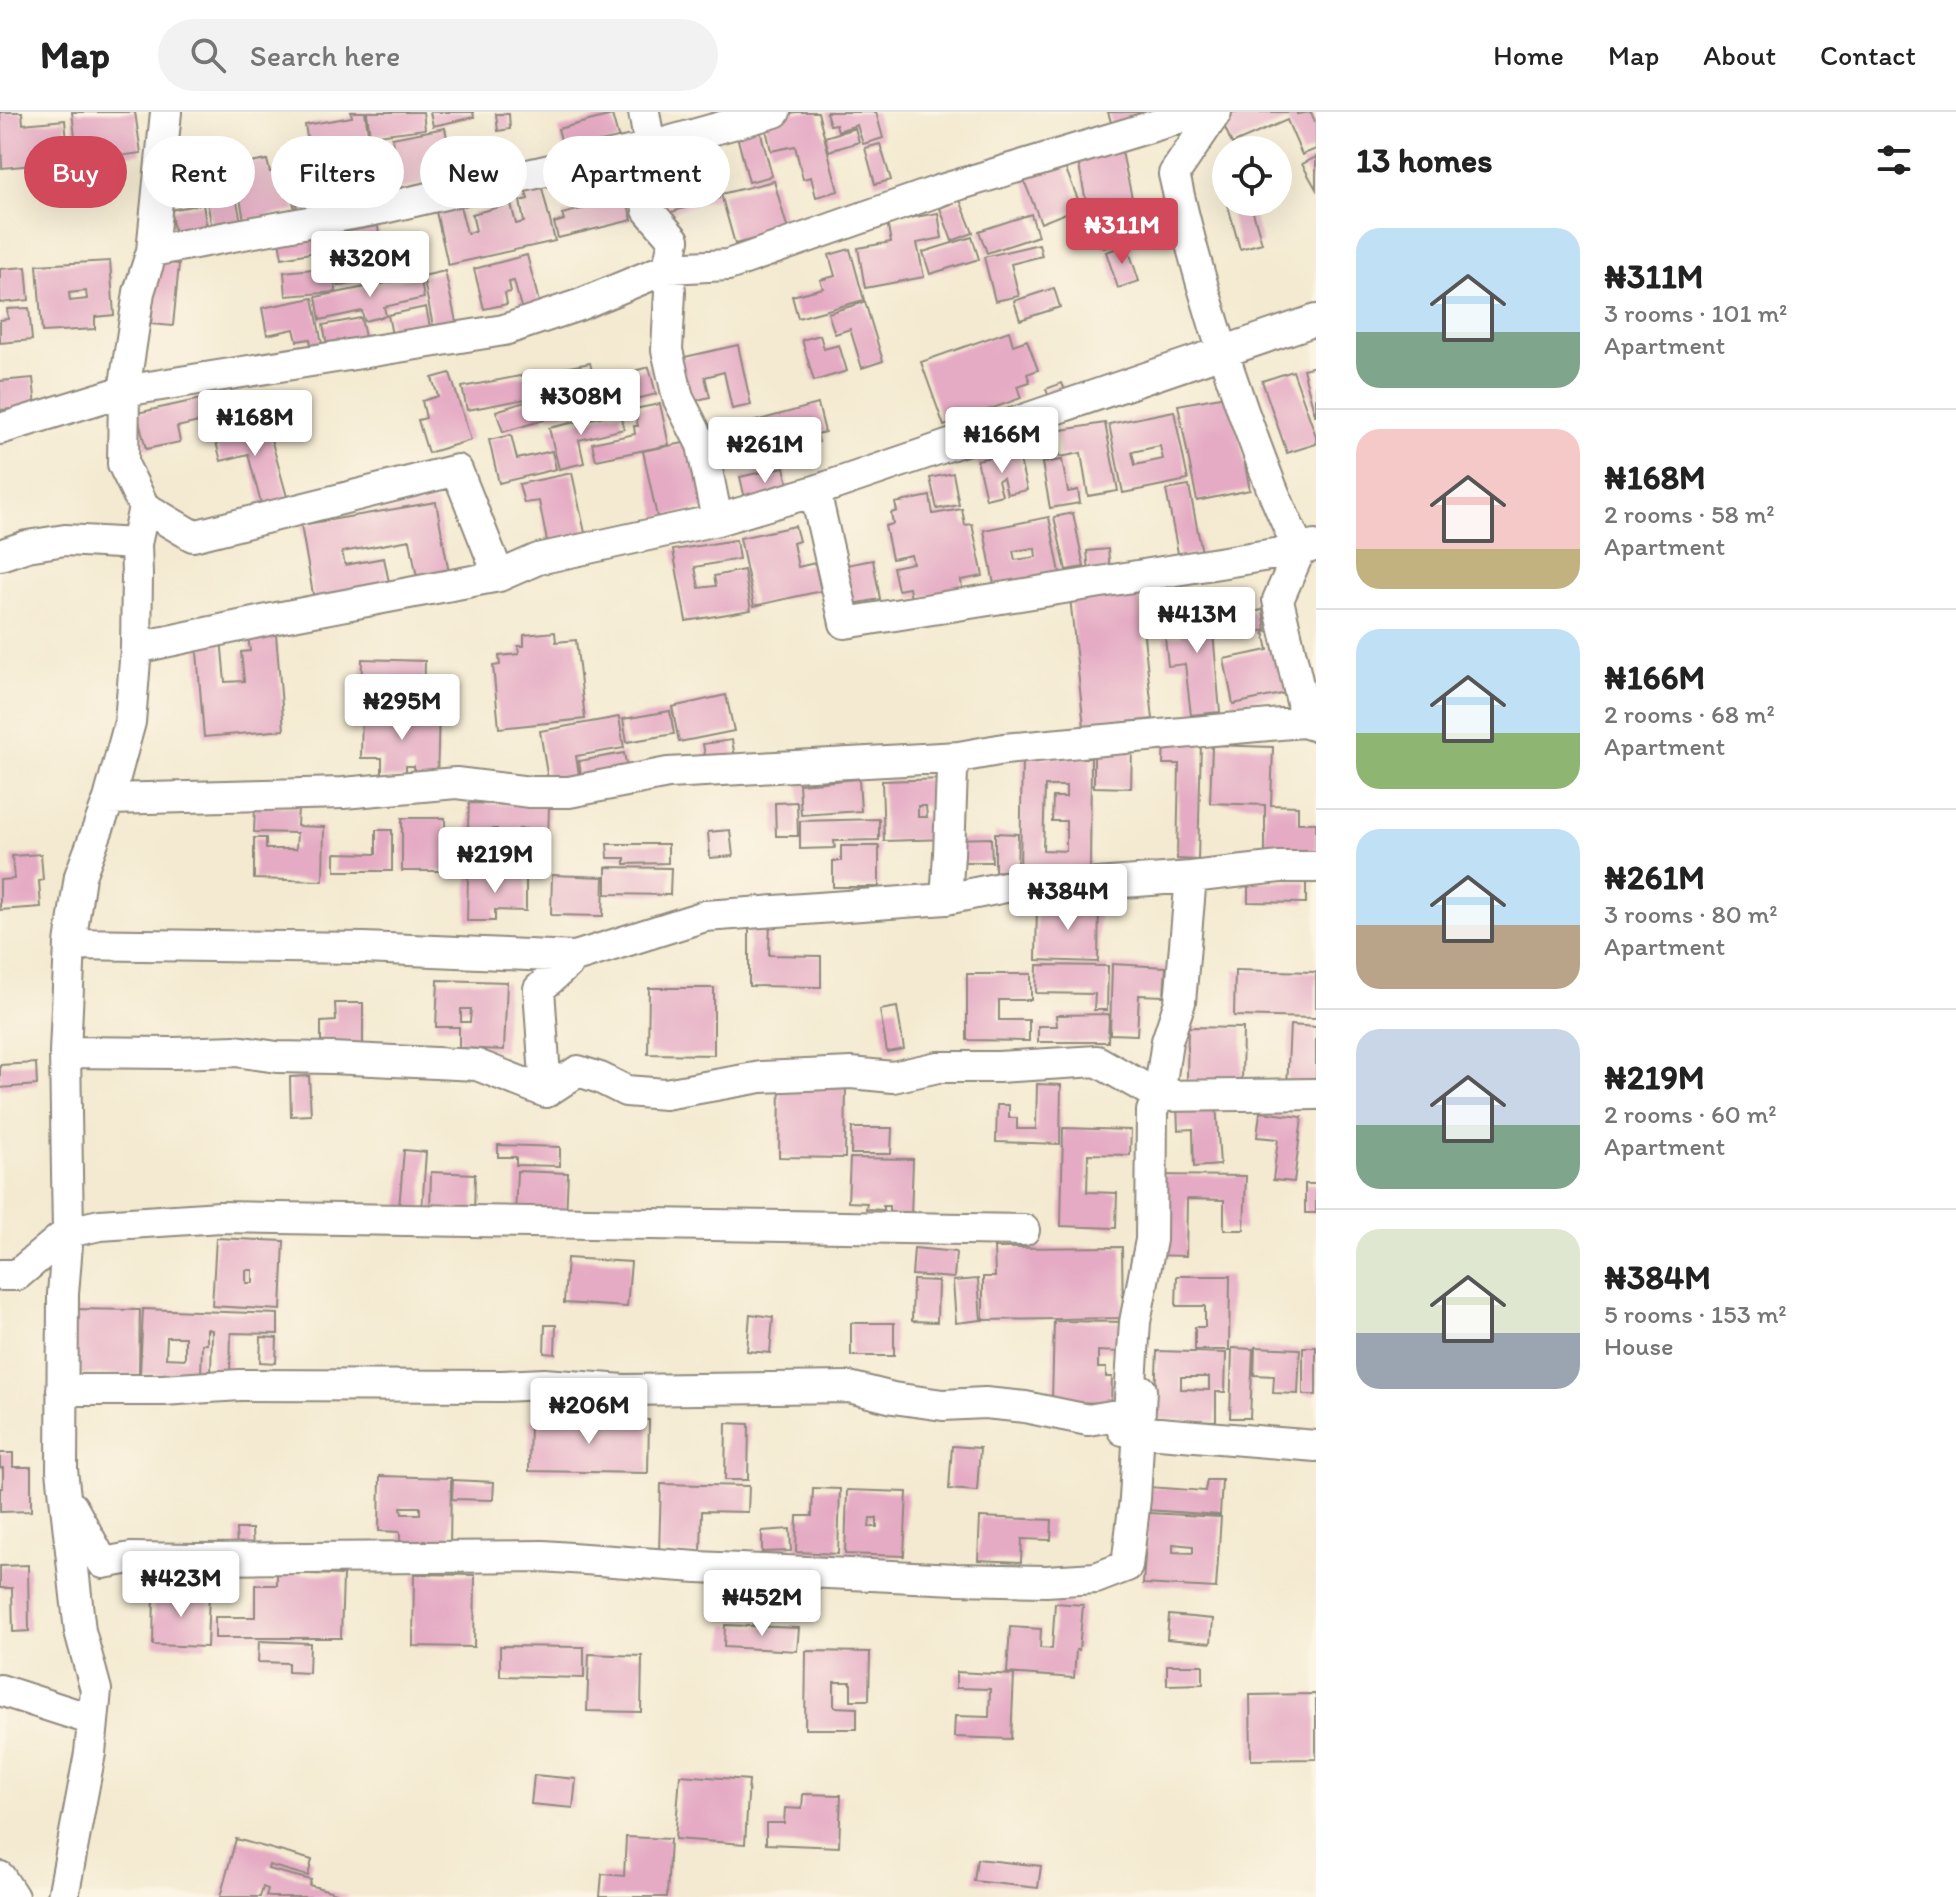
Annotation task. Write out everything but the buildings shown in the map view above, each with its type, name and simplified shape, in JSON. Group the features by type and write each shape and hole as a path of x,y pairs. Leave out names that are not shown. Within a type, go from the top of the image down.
{"street":[{"path":"167,112 152,251 139,292 124,391 123,464 144,507 193,536 457,470 499,576"},
{"path":"644,112 648,136"},
{"path":"689,136 775,112"},
{"path":"0,429 124,391 504,330 579,305 668,268 728,265 941,190 1200,112"},
{"path":"1216,112 1174,174 1188,239 1222,354 1273,493 1308,547"},
{"path":"152,251 384,208 543,172"},
{"path":"648,208 674,240 668,268 667,350 678,398 702,445 717,520"},
{"path":"136,648 499,576 538,559 717,520 815,491 1316,320"},
{"path":"815,491 845,623 1308,547"},
{"path":"63,1897 90,1753 96,1690 80,1631 62,1470 63,1294 68,1232 65,1052 70,944 80,876 109,799 130,722 136,648 136,544 144,507"},
{"path":"0,555 27,546 65,540 136,544"},
{"path":"109,799 343,793 456,783 530,792 569,792 668,773 959,757 1004,749 1309,724 1278,600 1308,547"},
{"path":"946,899 952,771 959,757"},
{"path":"70,944 364,948 575,957 705,916 946,899 1025,883 1056,887 1280,867 1316,867"},
{"path":"62,1390 163,1390 240,1385 544,1384 624,1390 849,1387 893,1398 943,1405 985,1403 1025,1407 1088,1420 1129,1413 1135,1322 1151,1240 1152,1111 1159,1096 1167,1041 1180,1002 1191,877"},
{"path":"546,1092 539,989 575,957"},
{"path":"65,1052 236,1051 277,1057 477,1065 546,1092"},
{"path":"546,1092 578,1071 626,1091 665,1094 761,1077 851,1073 893,1077 938,1067 1097,1061 1159,1096 1316,1094"},
{"path":"0,1275 17,1275 68,1232 100,1225 220,1217 1024,1230"},
{"path":"65,1493 103,1563 131,1558 543,1556 940,1579 1046,1581 1096,1578 1127,1566 1140,1431 1147,1260"},
{"path":"1036,1423 1316,1446"},
{"path":"0,1690 93,1720"},
{"path":"0,1877 13,1897"}]}
